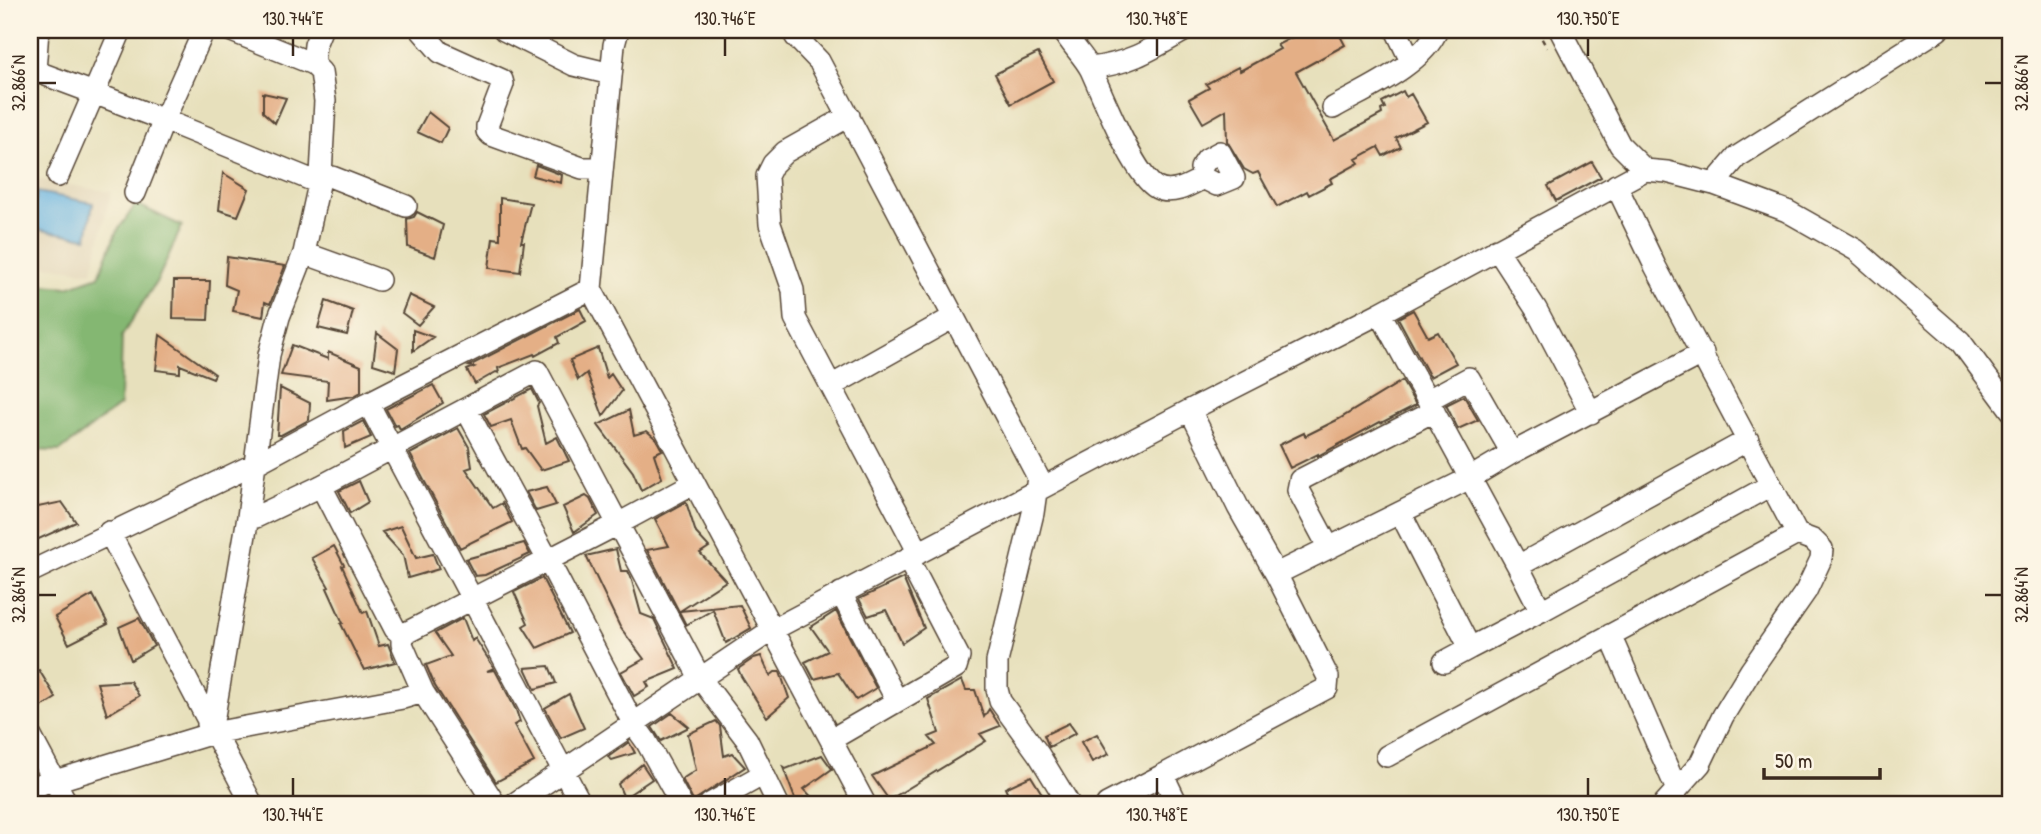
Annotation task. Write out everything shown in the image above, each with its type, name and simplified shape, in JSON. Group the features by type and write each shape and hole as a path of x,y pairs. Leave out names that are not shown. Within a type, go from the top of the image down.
{"street":[{"path":"38,30 35,71 320,179 332,177 406,206"},
{"path":"58,176 121,30"},
{"path":"135,193 204,30"},
{"path":"211,729 248,517 269,355 279,317 304,253 320,179 325,102 321,72 313,64 229,30"},
{"path":"313,64 315,45 321,30"},
{"path":"421,30 440,52 502,80 503,84 487,126 491,135 582,168 602,168"},
{"path":"504,30 574,65 611,74"},
{"path":"618,30 611,74 591,289 865,804"},
{"path":"1063,30 1071,45 1090,68 1145,180 1160,190 1179,190 1203,178"},
{"path":"1090,68 1114,65 1136,58 1185,30"},
{"path":"1396,30 1411,61"},
{"path":"1333,108 1411,61 1424,49 1437,30"},
{"path":"1560,30 1620,145 1646,170"},
{"path":"1714,184 1737,157 1938,30"},
{"path":"799,32 820,61 1038,477 998,662 997,689 1000,701 1039,755 1062,802"},
{"path":"832,739 956,667 959,657 914,556 795,318 793,289 770,223 767,176 773,164 785,152 849,116"},
{"path":"514,804 772,630 1380,313 1646,170 1667,172 1714,184 1787,211 1856,250 1960,341 2011,410"},
{"path":"1610,635 1671,797 1700,764 1723,716 1751,670 1806,591 1821,559 1822,549 1814,540 1797,534 1655,266 1616,185"},
{"path":"1497,249 1536,310 1591,413"},
{"path":"304,253 379,279"},
{"path":"30,572 255,464 591,289"},
{"path":"1380,313 1541,611"},
{"path":"831,386 953,318"},
{"path":"1276,574 1401,514 1703,354"},
{"path":"248,517 256,517 321,485 537,371 700,678 747,740 778,804"},
{"path":"1329,548 1298,490 1300,480 1431,405 1469,378 1512,453"},
{"path":"368,403 581,804"},
{"path":"466,409 633,723 681,804"},
{"path":"1107,804 1327,688 1328,677 1190,410"},
{"path":"1518,566 1748,440"},
{"path":"402,635 694,483"},
{"path":"321,485 395,629 402,635 402,644 423,692 495,804"},
{"path":"1444,662 1771,485"},
{"path":"1401,514 1470,648"},
{"path":"109,532 252,804"},
{"path":"1387,756 1797,534"},
{"path":"841,593 897,701"},
{"path":"30,790 211,729 403,698 423,692"},
{"path":"30,735 67,804"},
{"path":"710,804 762,775"},
{"path":"1163,775 1177,804"}],"shaded area":[{"path":"30,178 111,192 92,272 30,264"}],"green space":[{"path":"136,204 182,226 158,279 122,336 120,405 60,451 30,450 30,284 68,287 99,276 116,233"}],"water":[{"path":"37,192 93,203 87,238 30,228"}],"building":[{"path":"1306,30 1337,30 1345,45 1296,72 1334,140 1382,114 1381,110 1385,108 1382,102 1403,91 1406,97 1411,94 1427,122 1396,138 1401,147 1383,156 1378,147 1356,159 1359,163 1330,179 1332,183 1309,195 1307,191 1277,207 1258,172 1253,174 1244,169 1227,141 1226,110 1203,123 1189,99 1209,88 1206,84 1238,67 1240,71 1280,49 1277,45"},
{"path":"1038,53 1053,81 1011,104 995,74"},
{"path":"263,93 286,98 275,123 263,112"},
{"path":"428,112 448,128 441,143 417,132"},
{"path":"1592,162 1601,177 1556,201 1548,186"},
{"path":"536,165 562,175 561,183 533,176"},
{"path":"223,173 249,189 238,216 219,210"},
{"path":"500,198 531,203 521,242 524,242 520,272 489,268 493,238 500,239"},
{"path":"417,212 443,225 435,257 408,247 407,219 414,217"},
{"path":"227,257 285,266 270,304 265,302 263,317 233,311 237,290 225,285"},
{"path":"174,281 210,281 208,320 173,319"},
{"path":"409,295 434,307 418,325 402,313"},
{"path":"326,301 353,311 347,335 318,328"},
{"path":"580,309 586,321 557,337 559,343 535,356 534,354 498,368 499,373 496,372 475,384 467,370 474,367 469,366"},
{"path":"1413,310 1428,337 1438,332 1456,363 1430,377 1398,318"},
{"path":"413,330 433,337 413,351"},
{"path":"377,333 398,349 395,371 373,364"},
{"path":"160,335 215,374 213,378 180,365 180,373 156,370"},
{"path":"292,345 328,359 328,352 361,366 361,392 354,396 327,400 328,381 281,375"},
{"path":"598,348 607,378 611,374 622,391 603,416 587,373 578,380 570,360"},
{"path":"1402,381 1416,405 1290,468 1279,445 1339,419"},
{"path":"433,385 443,403 400,429 398,425 395,426 386,409"},
{"path":"280,388 310,403 309,420 277,435"},
{"path":"532,389 539,403 537,406 546,443 557,437 569,461 541,470 525,448 522,449 511,420 491,427 484,414"},
{"path":"1464,396 1478,420 1458,429 1446,405"},
{"path":"629,410 634,435 647,431 656,439 662,450 654,454 662,478 641,490 633,472 598,425"},
{"path":"363,421 371,437 345,448 344,431"},
{"path":"458,428 469,447 472,467 466,469 493,508 502,503 512,522 460,548 410,454"},
{"path":"359,481 368,502 350,513 339,491"},
{"path":"547,487 556,505 536,511 526,492"},
{"path":"586,496 598,515 574,532 563,507"},
{"path":"62,502 76,522 30,543 33,508"},
{"path":"686,502 696,533 709,547 700,553 726,581 680,611 740,605 751,628 726,643 713,610 686,625 647,550 669,546 655,519"},
{"path":"401,526 416,558 433,554 439,569 408,578 403,555 382,532"},
{"path":"524,543 530,554 485,575 475,576 466,559"},
{"path":"334,546 363,613 367,611 379,646 388,644 395,662 364,670 341,624 343,623 327,588 329,587 312,558"},
{"path":"616,549 621,571 628,571 631,577 641,614 654,619 678,669 646,682 649,687 634,696 621,672 644,659 620,627 586,556"},
{"path":"542,578 570,633 537,648 523,626 528,623 514,592"},
{"path":"903,578 924,628 902,643 886,610 868,616 859,599"},
{"path":"93,595 108,624 69,644 55,617"},
{"path":"836,611 876,688 856,700 838,673 814,679 805,662 828,651 811,627"},
{"path":"139,618 154,646 131,660 119,627"},
{"path":"463,618 472,641 475,638 494,668 487,671 495,670 516,710 520,722 514,725 534,762 496,782 435,686 426,665 451,656 435,633"},
{"path":"761,656 770,676 780,672 789,698 767,717 738,669"},
{"path":"549,666 556,683 535,689 525,668"},
{"path":"39,670 56,698 30,714 30,674"},
{"path":"962,680 966,690 975,690 984,717 989,709 1000,726 980,734 986,741 889,800 872,776 936,745 929,737 939,733 928,699"},
{"path":"130,681 139,696 107,715 97,683"},
{"path":"569,694 584,728 561,738 545,708"},
{"path":"672,713 689,727 661,741 652,727"},
{"path":"716,721 720,726 724,756 732,753 745,767 693,801 682,779 696,770 688,734"},
{"path":"1069,723 1076,733 1049,747 1044,735"},
{"path":"1097,734 1109,754 1092,762 1081,742"},
{"path":"629,742 635,753 612,760 608,757"},
{"path":"822,755 832,769 804,789 818,804 797,804 783,767 786,769"},
{"path":"642,764 652,779 624,798 618,784"},
{"path":"1031,776 1044,797 1032,804 1012,804 1005,788"}]}
